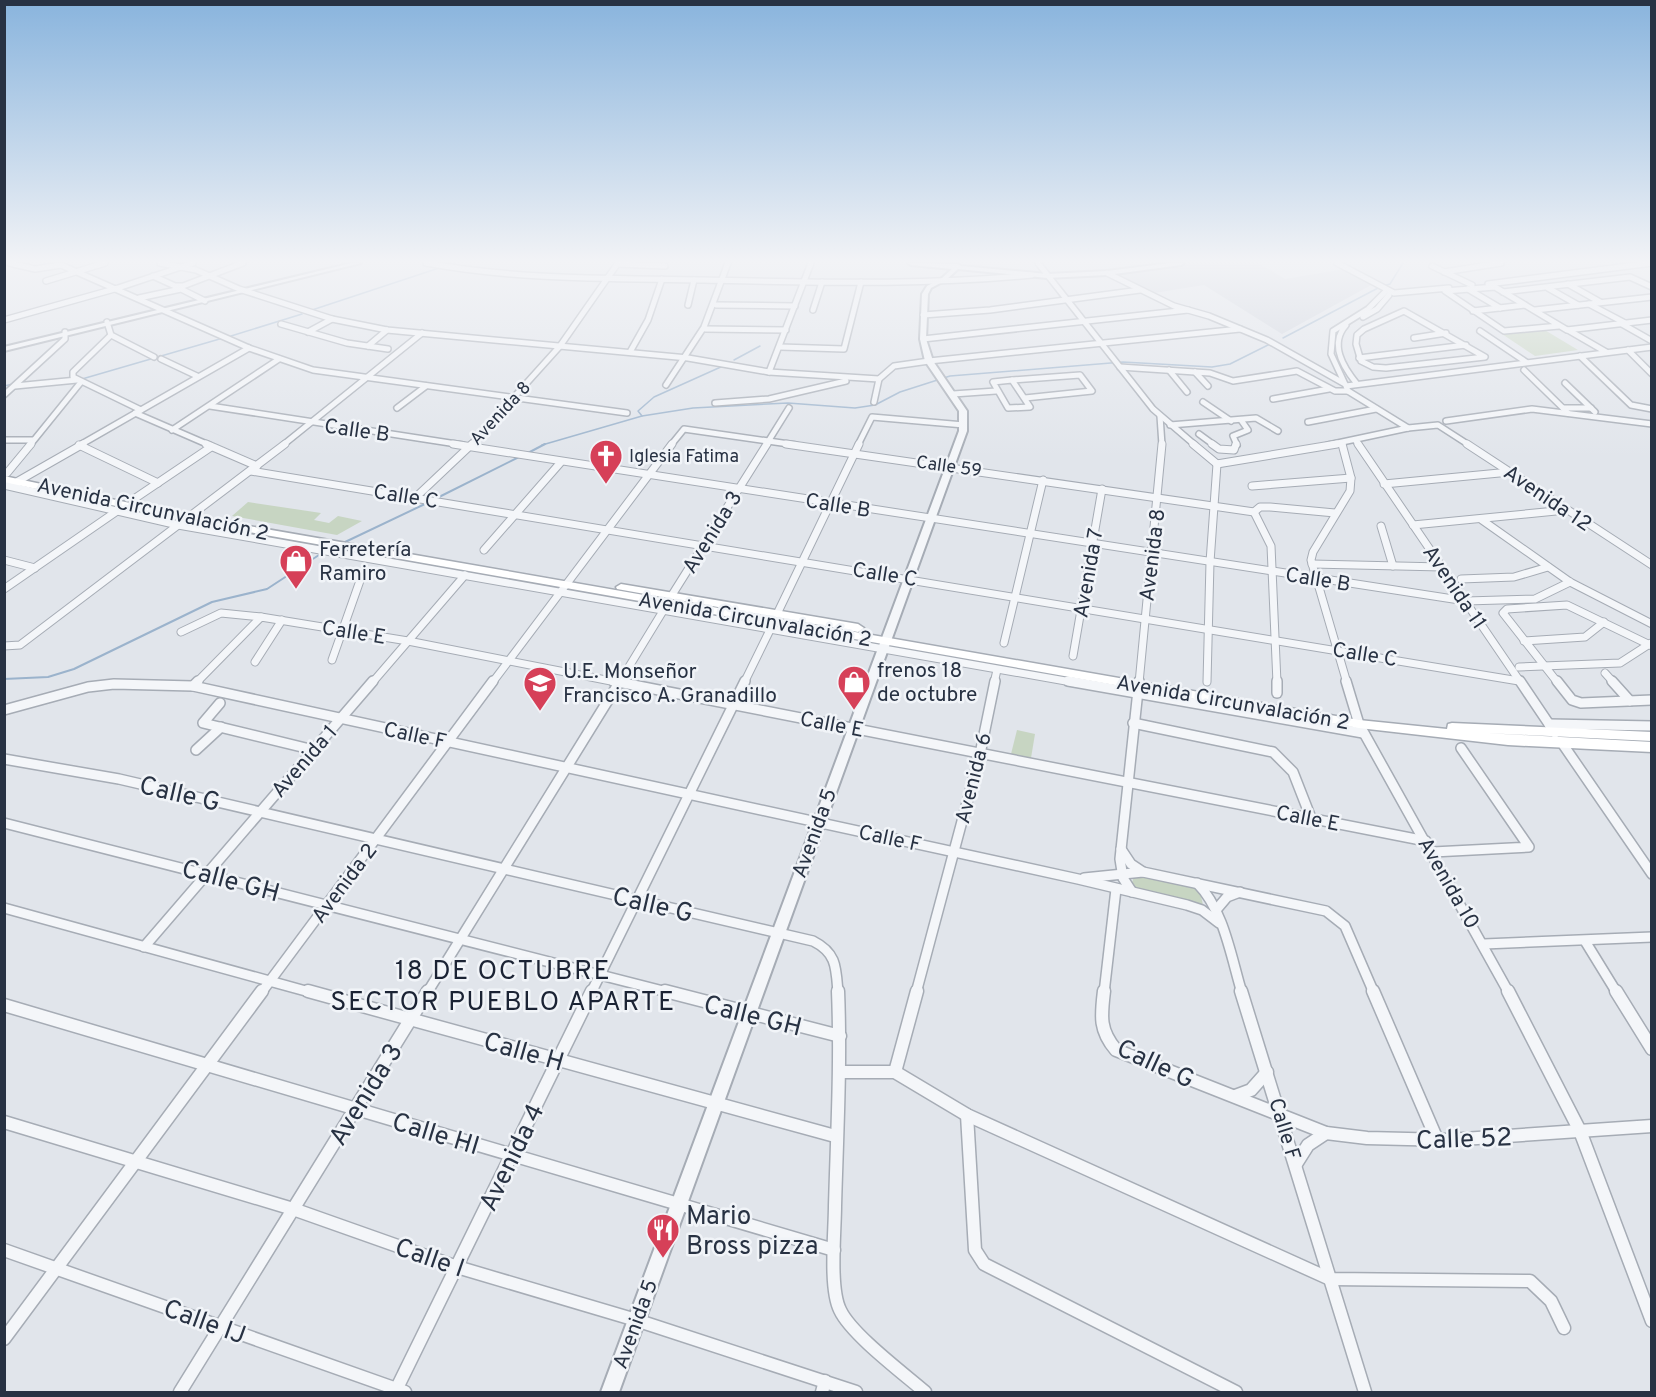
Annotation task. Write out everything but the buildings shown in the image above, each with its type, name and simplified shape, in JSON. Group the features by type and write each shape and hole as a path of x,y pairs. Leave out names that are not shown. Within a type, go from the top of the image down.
{"main road":[{"name":"Avenida Circunvalación 2","path":"10,480 73,497 186,518 331,539 346,546 501,578 672,595 777,614 982,663 1137,685 1271,713 1428,733 1649,735"},
{"name":"Avenida Circunvalación 2","path":"10,480 134,499 186,518"},
{"name":"Avenida Circunvalación 2","path":"346,546 733,619 813,633 884,641 1359,724"}],"street":[{"path":"4,348 86,328"},
{"path":"109,328 111,335 197,376"},
{"path":"204,328 249,348 313,370 627,413"},
{"path":"295,328 388,349"},
{"path":"308,332 315,328"},
{"path":"378,328 688,358 769,372 879,379"},
{"name":"Avenida 8","path":"416,497 469,447 560,346 572,328"},
{"path":"630,352 643,328"},
{"path":"780,346 844,349 849,328"},
{"path":"777,614 872,417 964,425 963,411 929,361 923,339 923,328"},
{"path":"923,339 1032,328"},
{"path":"1089,328 1120,367 1213,373 1233,381 1297,371 1329,389"},
{"path":"1336,328 1331,336 1333,362 1346,387"},
{"path":"1343,328 1338,350 1345,369 1358,384"},
{"path":"1369,328 1357,335 1358,355 1373,367 1386,368 1485,357 1438,328"},
{"path":"1500,328 1504,331 1535,328"},
{"path":"1563,328 1606,352"},
{"path":"1567,330 1582,328"},
{"path":"1633,328 1652,341"},
{"path":"1636,328 1652,336"},
{"path":"666,385 688,358 705,329 786,330 769,372"},
{"path":"874,402 879,379 894,366 1240,329 1267,340 1346,387 1376,409 1408,428"},
{"path":"368,346 387,330"},
{"path":"1480,331 1526,362"},
{"path":"4,395 66,333"},
{"path":"4,646 20,645 312,424 422,333"},
{"path":"1414,338 1447,333"},
{"path":"79,381 73,377 73,372 111,335"},
{"path":"1338,350 1358,355 1466,345"},
{"path":"1273,399 1358,384 1652,347"},
{"path":"10,480 79,445 249,348"},
{"path":"1628,350 1652,374"},
{"path":"1580,356 1631,405 1652,409"},
{"path":"172,430 279,359"},
{"name":"Avenida 8","path":"1120,367 1169,428 1137,685"},
{"path":"1169,370 1187,392"},
{"path":"1524,370 1566,410 1652,424"},
{"path":"1195,372 1208,386"},
{"path":"1012,380 1030,408 1012,410 996,391 993,382 1012,380 1080,375 1092,390 1090,393 1025,398"},
{"path":"715,403 779,398 852,379"},
{"path":"15,386 79,381"},
{"path":"10,480 33,440 79,381"},
{"name":"Calle C","path":"79,381 172,430 254,469 1519,681"},
{"path":"1169,428 1217,464 1342,443 1408,428 1446,425 1526,410 1593,410 1564,383"},
{"path":"397,408 426,386"},
{"path":"953,394 996,391"},
{"path":"1203,402 1231,421"},
{"name":"Calle B","path":"210,406 312,424 1466,601 1535,599 1570,582"},
{"name":"Avenida 3","path":"672,595 789,408"},
{"path":"1308,422 1376,409"},
{"path":"1169,428 1258,418 1278,431"},
{"path":"1199,434 1219,449 1234,450 1237,446 1233,436 1248,430 1241,420"},
{"name":"Avenida 5","path":"610,1392 964,425"},
{"name":"Avenida 12","path":"1446,425 1509,472 1650,564"},
{"name":"Calle 59","path":"684,429 1214,506"},
{"name":"Avenida 2","path":"4,1339 607,528 684,429"},
{"path":"4,440 33,440"},
{"name":"Avenida 11","path":"1355,440 1652,874"},
{"path":"1252,486 1352,478 1342,443"},
{"path":"79,445 158,483"},
{"path":"134,499 211,447"},
{"path":"484,550 561,462"},
{"path":"1207,682 1210,562 1217,464"},
{"path":"1384,484 1509,472"},
{"name":"Avenida 10","path":"1352,478 1350,491 1313,552 1312,564 1314,578 1359,724 1484,944 1580,1131 1652,1321"},
{"path":"1004,643 1043,480"},
{"name":"Avenida 7","path":"1073,656 1102,489"},
{"path":"73,497 117,511 186,518 316,549 346,546 465,575 501,578"},
{"path":"1214,506 1254,512 1256,509 1270,507 1335,513"},
{"path":"1413,525 1566,510"},
{"path":"4,589 117,511"},
{"path":"1254,512 1270,542 1277,693"},
{"path":"1482,520 1570,582 1652,624"},
{"path":"1381,526 1394,566"},
{"path":"4,560 35,568"},
{"path":"1312,564 1442,567"},
{"path":"1461,579 1514,577 1548,567"},
{"path":"332,660 362,575"},
{"name":"Avenida 1","path":"144,947 465,575"},
{"path":"565,586 663,610 733,619 770,630 813,633"},
{"path":"1650,644 1567,605 1504,611 1524,641 1569,698 1576,702 1652,700"},
{"name":"Avenida 3","path":"180,1392 663,610"},
{"name":"Calle E","path":"181,632 221,613 282,620 408,641 1426,841"},
{"path":"193,686 261,617"},
{"path":"255,662 282,620"},
{"path":"1524,641 1585,637 1604,622"},
{"name":"Avenida 4","path":"399,1392 635,900 770,630"},
{"path":"1520,667 1620,663 1650,644"},
{"path":"982,663 997,670 1137,685 1121,848 1121,874 1132,892"},
{"name":"Avenida 6","path":"895,1071 980,754 997,670"},
{"path":"1605,673 1630,700"},
{"name":"Calle F","path":"4,710 88,687 114,684 193,686 1078,879 1187,905 1218,916 1365,1392"},
{"path":"220,703 203,723 314,750"},
{"path":"1133,723 1273,752 1282,757 1293,771 1311,818"},
{"path":"196,750 222,727"},
{"path":"1555,733 1649,735"},
{"path":"1433,852 1524,849 1529,845 1461,748"},
{"name":"Calle G","path":"4,759 119,779 261,811 813,941 834,954 840,1036 835,1136 836,1293 840,1311 855,1329 925,1392"},
{"name":"Calle GH","path":"4,824 208,873 327,906 840,1036"},
{"path":"1121,848 1131,864 1143,872"},
{"path":"1078,879 1143,872 1326,911 1338,918 1345,926 1438,1142"},
{"path":"1197,883 1207,893 1218,916"},
{"name":"Calle G","path":"1116,889 1100,1023 1105,1037 1116,1050 1281,1115"},
{"path":"1218,916 1227,897 1240,892"},
{"name":"Calle H","path":"5,909 835,1136"},
{"path":"1484,944 1652,937"},
{"path":"1585,941 1652,1049"},
{"name":"Calle HI","path":"4,1005 834,1250"},
{"path":"840,1072 895,1071 967,1115 1330,1279 1530,1281 1544,1289 1554,1304 1564,1328"},
{"path":"1234,1097 1251,1090 1267,1072"},
{"path":"967,1115 975,1250 984,1264 1236,1392"},
{"name":"Calle 52","path":"1281,1115 1326,1134 1438,1142 1652,1126"},
{"name":"Calle I","path":"4,1122 293,1209 457,1267 636,1320 823,1387 856,1392"},
{"path":"1296,1164 1302,1149 1309,1142 1326,1134"},
{"name":"Calle IJ","path":"4,1250 399,1392"}],"shaded area":[{"path":"1273,328 1293,328 1282,334"}],"green space":[{"path":"1543,329 1578,350 1535,356 1502,334"},
{"path":"248,502 321,513 314,520 329,523 338,516 362,521 337,535 232,516"},
{"path":"1017,730 1035,734 1031,758 1011,754"},
{"path":"1135,874 1199,887 1203,905 1130,888"}],"waterway":[{"path":"231,336 256,328"},
{"path":"1283,338 1302,328"},
{"path":"82,379 223,338"},
{"path":"642,416 693,408 788,403 855,408 875,405 900,392 950,376 1123,362 1212,367 1230,364 1270,344"},
{"path":"734,360 760,346"},
{"path":"642,416 638,411 654,397 723,366"},
{"path":"4,386 13,384"},
{"path":"544,444 642,416"},
{"path":"526,454 544,444"},
{"path":"435,499 521,456"},
{"path":"343,543 427,503"},
{"path":"4,679 48,677 74,669 212,602 267,589 322,553"}],"place":[{"name":"Iglesia Fatima","path":"606,485"},
{"name":"Ferretería Ramiro","path":"296,590"},
{"name":"frenos 18 de octubre","path":"854,711"},
{"name":"U.E. Monseñor Francisco A. Granadillo","path":"540,712"},
{"name":"Mario Bross pizza","path":"663,1259"}],"district":[{"name":"18 DE OCTUBRE SECTOR PUEBLO APARTE","path":"503,986"}]}
